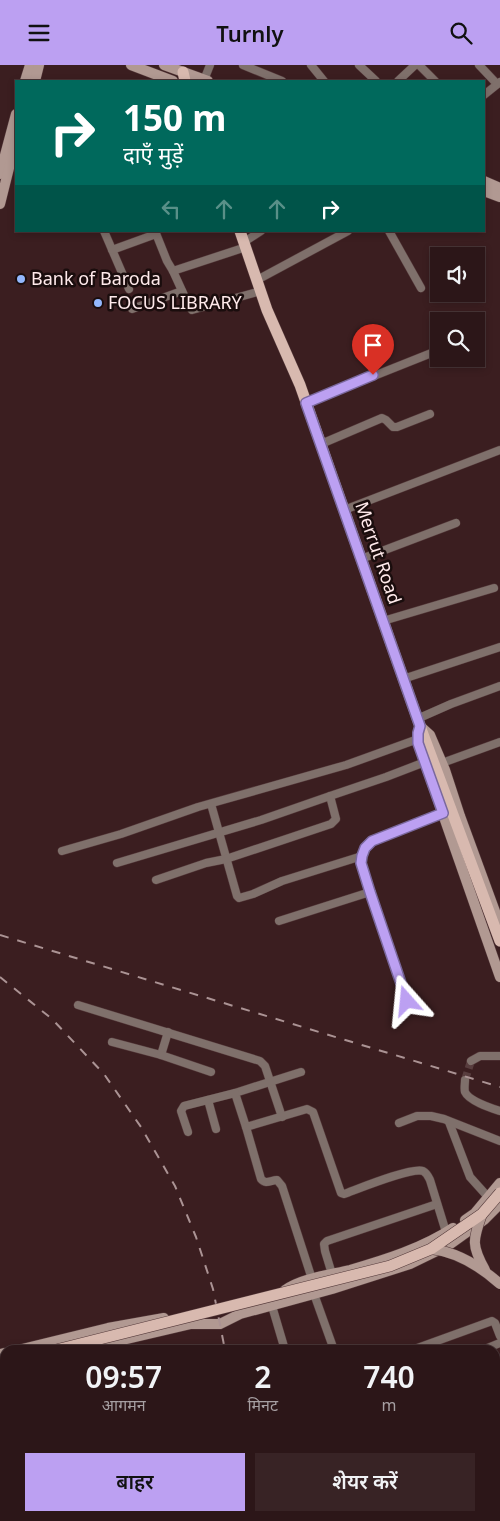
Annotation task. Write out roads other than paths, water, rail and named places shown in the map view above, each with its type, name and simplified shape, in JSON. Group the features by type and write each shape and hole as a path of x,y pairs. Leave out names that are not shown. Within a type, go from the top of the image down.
{"main road":[{"name":"Merrut Road","path":"243,240 306,403 427,747 500,941"},
{"path":"76,1345 390,1266 431,1249 482,1214 500,1193"}],"street":[{"path":"25,80 30,65"},
{"path":"35,80 39,65"},
{"path":"130,65 170,80"},
{"path":"164,65 203,80"},
{"path":"206,80 210,65"},
{"path":"243,65 280,80"},
{"path":"311,65 323,80"},
{"path":"359,65 375,80"},
{"path":"399,80 415,65"},
{"path":"419,65 434,80"},
{"path":"479,65 499,83 485,94"},
{"path":"0,174 15,118"},
{"path":"0,204 15,145"},
{"path":"485,181 500,188"},
{"path":"485,191 500,197"},
{"path":"104,232 129,289"},
{"path":"173,271 260,232"},
{"path":"112,250 156,233 190,309 195,311 259,285 346,232"},
{"path":"390,232 421,288"},
{"path":"132,309 182,291"},
{"path":"306,403 430,354"},
{"path":"321,444 382,418 393,427 397,427 430,414"},
{"path":"344,510 500,450"},
{"path":"361,559 456,523"},
{"path":"383,621 494,588"},
{"path":"403,679 500,647"},
{"path":"418,722 451,704 500,686"},
{"path":"418,722 418,739 425,762 500,977"},
{"path":"418,722 430,735 442,763 500,925"},
{"path":"62,851 210,804 346,765 418,739"},
{"path":"442,763 500,742"},
{"path":"117,863 330,797 425,762"},
{"path":"156,880 331,824 336,819 330,797"},
{"path":"210,804 237,896 242,898 282,881 362,856"},
{"path":"407,1001 361,863 362,856 368,843 443,813"},
{"path":"279,921 370,892"},
{"path":"78,1005 260,1061 265,1066 282,1117"},
{"path":"161,1055 168,1032"},
{"path":"112,1042 161,1055 211,1072"},
{"path":"471,1061 480,1056 500,1056"},
{"path":"188,1132 181,1111 188,1104 235,1093 301,1072"},
{"path":"465,1080 464,1089 466,1095 500,1111"},
{"path":"235,1093 261,1179 267,1183 278,1181 282,1186 312,1279"},
{"path":"208,1100 216,1129"},
{"path":"246,1127 307,1109 313,1112 340,1193 344,1194 417,1170 427,1174 444,1233 451,1243 500,1290"},
{"path":"398,1123 425,1115 431,1116 500,1141"},
{"path":"449,1121 470,1177 488,1197"},
{"path":"272,1305 291,1286 356,1268 412,1249 444,1233 475,1213 500,1183"},
{"path":"332,1274 325,1251 324,1244 327,1241 437,1204"},
{"path":"101,1345 191,1324 220,1324 240,1314 374,1277 410,1264 440,1250 484,1220 500,1204"},
{"path":"482,1214 474,1245 485,1271"},
{"path":"460,1223 472,1247 500,1283"},
{"path":"431,1249 441,1250 465,1259 500,1283"},
{"path":"314,1294 332,1345"},
{"path":"272,1305 284,1345"},
{"path":"39,1345 138,1322 173,1317 186,1320 191,1324"},
{"path":"426,1345 492,1321 495,1323 500,1336"}],"tunnel":[{"path":"465,1080 471,1061"}],"railway":[{"path":"0,935 500,1087"},
{"path":"0,977 52,1019 104,1074 141,1127 175,1186 196,1237 213,1289 224,1345"}],"place":[{"name":"Bank of Baroda","path":"21,279"},
{"name":"FOCUS LIBRARY","path":"98,303"}]}
